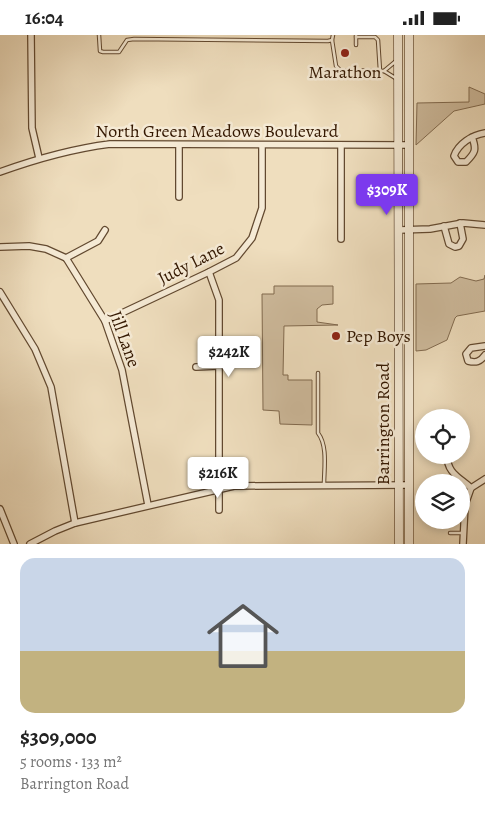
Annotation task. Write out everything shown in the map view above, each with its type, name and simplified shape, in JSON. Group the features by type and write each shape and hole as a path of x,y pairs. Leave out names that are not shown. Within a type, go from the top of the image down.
{"main road":[{"name":"Barrington Road","path":"398,35 399,544"},
{"name":"Barrington Road","path":"408,544 409,35"}],"street":[{"path":"31,35 32,128 39,158"},
{"path":"472,137 475,146 474,154 466,162 458,162 455,159 455,153 462,145 472,137 485,133"},
{"name":"North Green Meadows Boulevard","path":"0,173 39,158 77,148 110,144 409,145"},
{"path":"179,145 179,197"},
{"name":"Judy Lane","path":"105,321 236,258 252,238 262,208 262,145"},
{"path":"341,146 342,239"},
{"path":"444,226 448,244 455,247 459,246 463,239 460,223"},
{"path":"399,230 460,223 485,225"},
{"path":"0,247 37,247 66,258 98,241 105,230"},
{"name":"Jill Lane","path":"66,258 105,321 122,370 148,505"},
{"path":"210,272 219,301 219,509"},
{"path":"0,292 35,349 51,387 76,523"},
{"path":"485,346 471,348 466,354 468,361 475,363 485,355"},
{"path":"196,367 218,366"},
{"path":"447,464 453,473 471,488"},
{"path":"463,544 465,505 471,488 485,479"},
{"path":"30,544 76,523 218,488 243,485 409,485"},
{"path":"0,509 14,544"}],"lane":[{"path":"99,35 100,51 103,52 119,52 127,40 134,39 282,41 332,39"},
{"path":"334,35 332,39 336,66 340,70 382,71 399,80"},
{"path":"356,45 356,36 375,37 378,40 382,71"},
{"path":"382,71 398,60"},
{"path":"318,373 318,433 324,447 324,485"},
{"path":"450,533 463,533"}],"shaded area":[{"path":"469,87 485,94 485,104 454,111 416,145 417,103 469,102"},
{"path":"485,275 485,311 457,316 447,340 426,350 416,351 416,284 451,283 460,277 476,281 484,279"},
{"path":"274,286 333,286 333,304 322,305 317,309 317,322 338,325 284,326 283,375 288,375 288,380 312,380 312,425 280,424 279,411 263,410 262,294 274,294"}],"place":[{"name":"Marathon","path":"345,53"},
{"name":"Pep Boys","path":"336,336"}]}
